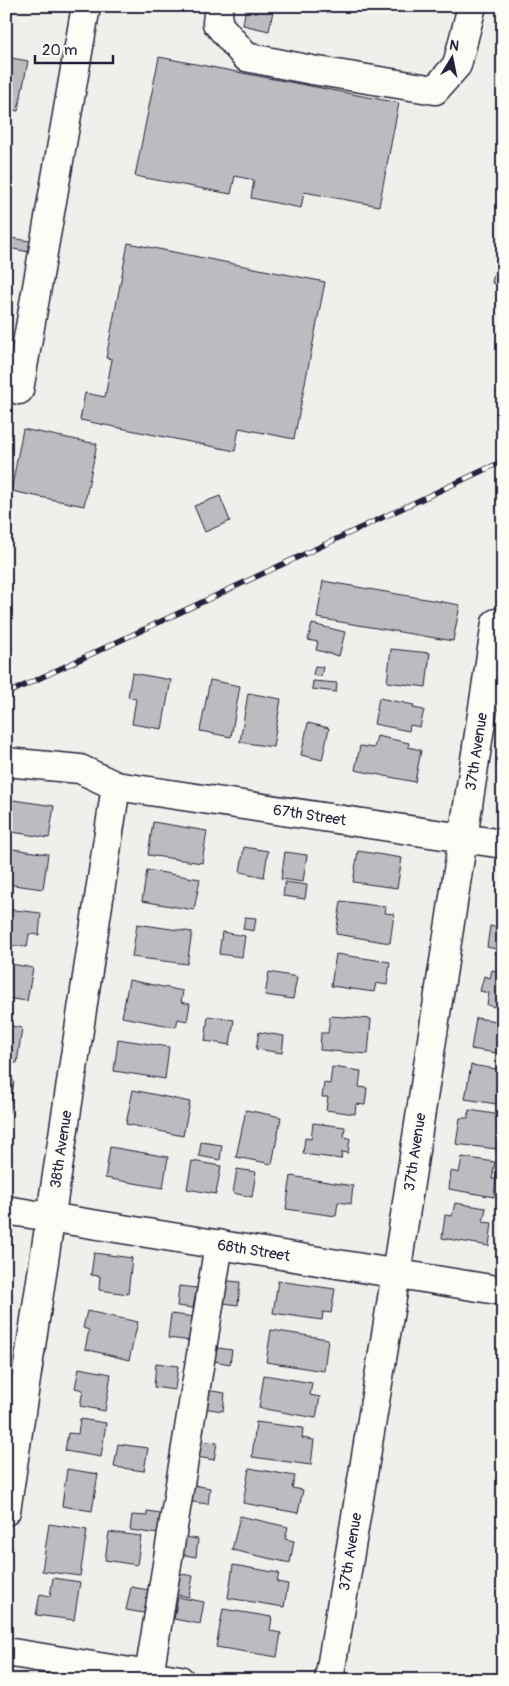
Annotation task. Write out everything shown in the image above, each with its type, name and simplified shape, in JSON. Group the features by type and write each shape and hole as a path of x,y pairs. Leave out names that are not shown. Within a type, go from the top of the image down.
{"street":[{"path":"19,390 86,6"},
{"path":"219,6 217,23 246,57 435,90 457,65 472,6"},
{"name":"37th Avenue","path":"329,1680 396,1274 496,623"},
{"name":"67th Street","path":"6,762 80,768 116,786 503,844"},
{"name":"38th Avenue","path":"6,1511 116,786"},
{"name":"68th Street","path":"6,1210 503,1291"},
{"path":"150,1675 219,1244"},
{"path":"6,1652 180,1680"}],"building":[{"path":"246,6 274,6 269,31 243,25"},
{"path":"6,57 28,61 18,111 6,109"},
{"path":"159,57 399,103 379,206 304,192 301,208 251,198 254,180 235,176 231,194 135,176"},
{"path":"503,231 503,285 492,283"},
{"path":"10,238 30,241 29,252 8,248"},
{"path":"128,243 325,282 294,439 239,428 235,451 80,420 85,393 105,397 112,359 106,358"},
{"path":"23,429 97,444 84,506 11,491"},
{"path":"220,496 230,521 205,532 194,506"},
{"path":"323,581 460,605 453,641 317,618"},
{"path":"312,624 345,632 339,656 316,650 318,642 308,640"},
{"path":"391,649 430,653 426,687 387,682"},
{"path":"315,666 323,667 321,676 313,675"},
{"path":"132,673 171,680 162,729 132,724 136,699 128,697"},
{"path":"210,680 240,686 231,737 200,731"},
{"path":"313,681 337,683 336,692 312,689"},
{"path":"248,693 281,699 273,747 240,742"},
{"path":"379,698 414,705 413,708 424,710 420,727 410,725 409,731 374,724"},
{"path":"308,723 329,728 322,760 301,755"},
{"path":"377,736 409,743 408,747 421,750 415,782 355,770 360,746 374,748"},
{"path":"6,799 54,806 49,838 6,831"},
{"path":"153,822 207,831 202,863 148,855"},
{"path":"244,847 268,851 264,877 240,872"},
{"path":"6,848 48,854 43,889 6,884"},
{"path":"358,851 402,858 397,888 353,882"},
{"path":"285,852 307,855 303,882 281,879"},
{"path":"147,870 200,879 194,910 142,901"},
{"path":"503,880 503,913 498,912"},
{"path":"285,882 307,885 305,899 283,896"},
{"path":"341,901 386,907 385,913 394,914 390,943 336,934"},
{"path":"6,909 41,913 39,935 29,934 27,947 6,945"},
{"path":"245,917 256,918 254,931 243,929"},
{"path":"137,924 192,932 187,964 132,957"},
{"path":"501,924 503,924 503,955 495,954 496,949 487,947 490,926 501,928"},
{"path":"222,932 245,936 242,957 219,954"},
{"path":"336,954 390,962 387,985 376,983 374,992 331,986"},
{"path":"6,963 33,968 27,1001 6,998"},
{"path":"492,970 503,973 503,1009 487,1005 489,993 480,991 484,976 490,978"},
{"path":"269,972 297,977 293,999 265,995"},
{"path":"129,980 183,991 181,1002 190,1004 187,1021 178,1019 176,1027 122,1017"},
{"path":"208,1016 234,1020 230,1045 205,1041"},
{"path":"330,1016 371,1019 368,1054 320,1050 321,1033 328,1033"},
{"path":"476,1018 503,1022 503,1054 471,1049"},
{"path":"6,1025 22,1028 17,1063 6,1062"},
{"path":"259,1032 284,1036 282,1053 256,1049"},
{"path":"118,1039 169,1047 165,1079 114,1071"},
{"path":"471,1065 503,1070 503,1105 465,1099"},
{"path":"332,1067 361,1071 359,1087 367,1088 365,1105 356,1104 355,1114 326,1110 328,1097 322,1097 324,1083 330,1084"},
{"path":"6,1079 14,1081 9,1113 6,1113"},
{"path":"133,1090 190,1102 183,1136 126,1124"},
{"path":"246,1110 281,1117 272,1164 236,1157"},
{"path":"469,1110 501,1115 496,1149 456,1144 460,1118 468,1118"},
{"path":"313,1123 345,1127 344,1137 350,1138 348,1153 342,1152 341,1159 303,1154 305,1138 311,1139"},
{"path":"201,1142 222,1145 220,1160 199,1156"},
{"path":"110,1147 168,1157 163,1188 105,1178"},
{"path":"462,1157 495,1162 492,1179 496,1179 494,1197 449,1189 451,1171 459,1173"},
{"path":"192,1161 221,1166 216,1194 187,1189"},
{"path":"237,1169 256,1172 252,1197 233,1193"},
{"path":"291,1176 353,1186 351,1204 338,1202 336,1216 286,1209"},
{"path":"455,1203 486,1208 483,1222 492,1223 489,1246 442,1238 445,1215 452,1216"},
{"path":"94,1253 132,1258 128,1294 99,1290 100,1276 91,1275"},
{"path":"219,1280 240,1282 238,1305 216,1302"},
{"path":"278,1281 335,1289 331,1313 323,1312 322,1320 273,1313"},
{"path":"179,1286 197,1288 193,1308 177,1306"},
{"path":"87,1311 138,1322 129,1360 85,1349 89,1330 83,1328"},
{"path":"171,1314 195,1317 192,1341 168,1338"},
{"path":"271,1330 328,1339 324,1371 266,1362"},
{"path":"211,1347 232,1350 230,1364 209,1360"},
{"path":"156,1363 178,1366 175,1390 154,1387"},
{"path":"79,1368 111,1374 105,1411 80,1406 83,1390 75,1388"},
{"path":"264,1375 312,1383 310,1395 320,1397 316,1418 259,1408"},
{"path":"199,1389 225,1393 223,1411 196,1407"},
{"path":"80,1419 106,1423 101,1457 65,1451 68,1433 78,1434"},
{"path":"256,1422 303,1428 302,1438 314,1440 311,1465 252,1457"},
{"path":"194,1440 217,1443 214,1460 191,1456"},
{"path":"118,1444 148,1448 144,1471 114,1467"},
{"path":"249,1468 295,1476 292,1488 303,1490 298,1513 243,1503"},
{"path":"67,1469 98,1474 92,1511 62,1506"},
{"path":"188,1484 210,1488 208,1504 186,1501"},
{"path":"147,1511 161,1513 158,1534 130,1530 132,1515 147,1516"},
{"path":"240,1516 288,1527 285,1539 294,1541 290,1563 232,1550"},
{"path":"49,1524 87,1530 80,1576 42,1571"},
{"path":"109,1532 141,1536 137,1565 105,1560"},
{"path":"176,1536 198,1539 196,1557 174,1553"},
{"path":"233,1565 279,1573 277,1582 288,1584 284,1607 228,1598"},
{"path":"171,1572 193,1576 189,1597 168,1593"},
{"path":"53,1578 80,1582 74,1620 36,1615 40,1594 50,1596"},
{"path":"131,1587 149,1590 144,1613 126,1610"},
{"path":"178,1597 204,1602 200,1624 174,1619"},
{"path":"223,1609 272,1617 270,1631 281,1633 277,1657 216,1647"}],"railway":[{"path":"6,694 503,461"}]}
